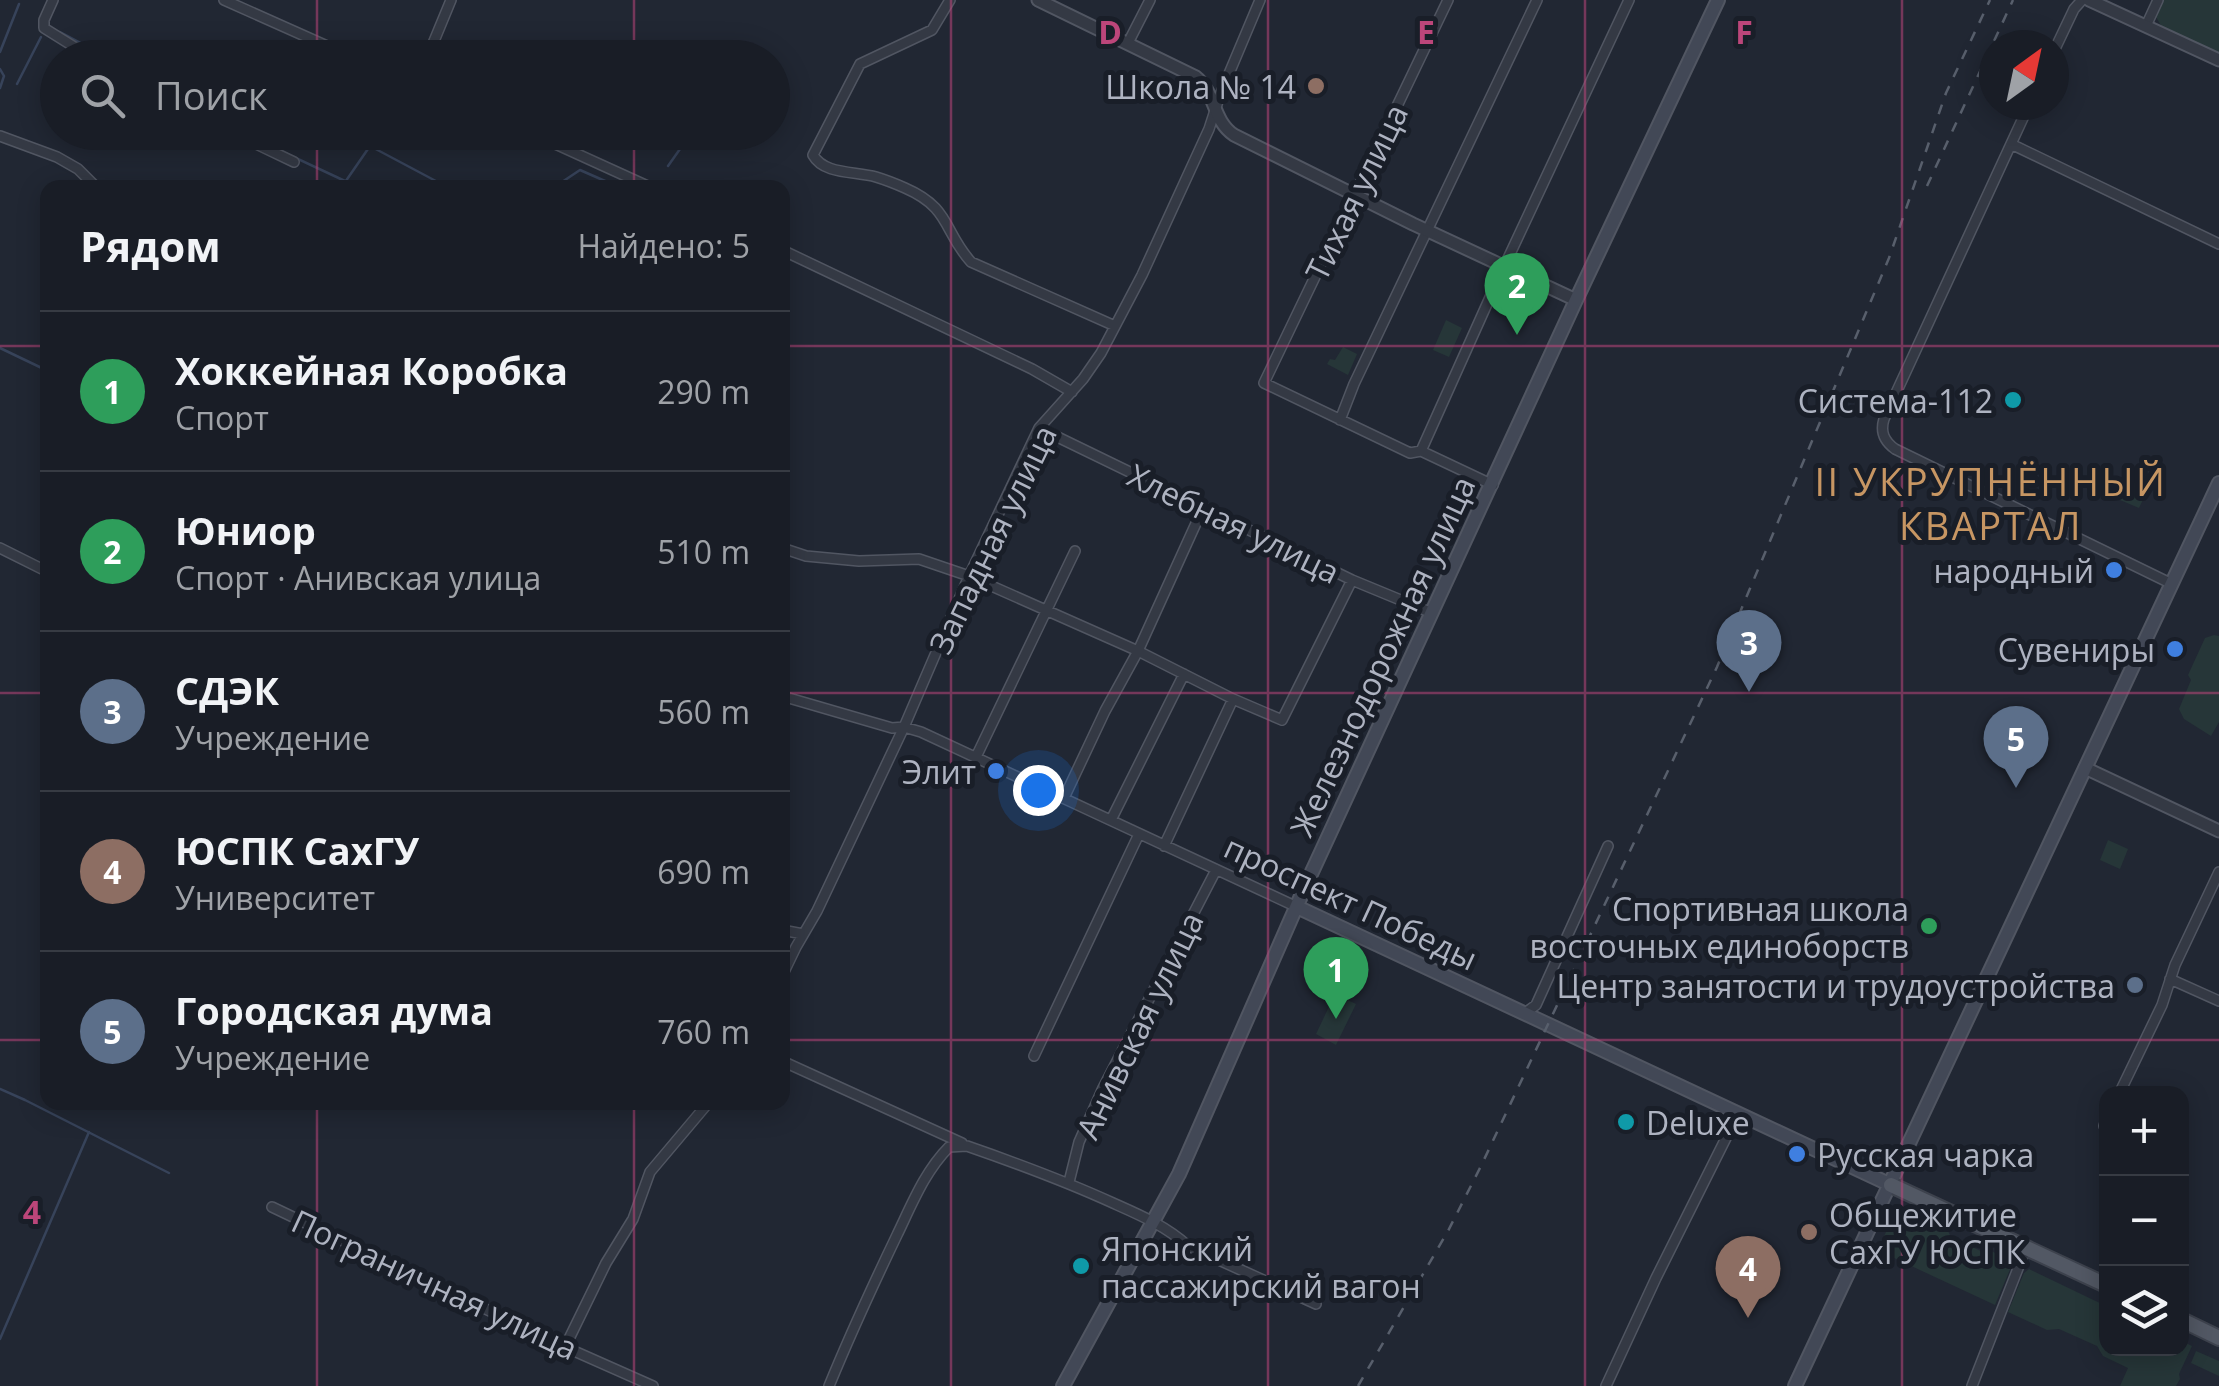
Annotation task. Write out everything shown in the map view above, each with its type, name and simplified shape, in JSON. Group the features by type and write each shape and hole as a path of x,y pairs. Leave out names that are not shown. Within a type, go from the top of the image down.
{"main road":[{"name":"Железнодорожная улица","path":"1063,1386 1179,1174 1296,907 1718,0"},
{"path":"1795,1386 2219,484"},
{"name":"проспект Победы","path":"1296,907 2099,1283"},
{"path":"2189,1323 2219,1338"}],"street":[{"path":"52,0 44,28 63,40"},
{"path":"224,0 314,40"},
{"path":"434,40 451,0"},
{"path":"950,0 932,30 860,64 812,155 828,168 876,177 928,200 941,212 971,262 1116,326"},
{"path":"1038,0 1190,73 1210,91 1220,123 1234,135 1576,300"},
{"path":"1128,43 1150,0"},
{"name":"Западная улица","path":"790,960 904,727 1038,428 1101,353 1150,258 1207,134 1260,0"},
{"name":"Тихая улица","path":"1340,420 1264,383 1448,0"},
{"path":"1492,485 1340,420 1538,0"},
{"path":"1421,452 1629,0"},
{"path":"2064,30 2074,8 2085,0 2219,60"},
{"path":"2146,26 2158,0"},
{"path":"2022,120 1884,418 1883,436 1895,449 2172,584"},
{"path":"0,136 68,163 89,180"},
{"path":"2011,144 2219,244"},
{"path":"269,150 294,162"},
{"path":"569,150 635,180"},
{"path":"790,254 1032,369 1072,392"},
{"name":"Хлебная улица","path":"1038,428 1352,580 1432,614"},
{"path":"1064,798 1138,651 1203,508"},
{"path":"0,548 40,568"},
{"path":"790,551 806,556 859,560 918,560 969,576 1282,720 1352,580"},
{"path":"976,757 1075,551"},
{"path":"1111,820 1184,674"},
{"name":"проспект Победы","path":"790,698 892,728 904,727 1296,907"},
{"path":"1164,846 1234,699"},
{"path":"2085,768 2219,831"},
{"path":"1034,1056 1139,834"},
{"path":"1525,1013 1536,1005 1608,846"},
{"name":"Анивская улица","path":"1069,1182 1079,1142 1104,1088 1216,870"},
{"path":"2123,1086 2219,872"},
{"path":"790,932 803,934"},
{"path":"2170,979 2219,1002"},
{"path":"790,1065 966,1146 1069,1182 1154,1222 1188,1246 1316,1304"},
{"path":"565,1347 606,1263 633,1219 650,1172 702,1110"},
{"path":"1606,1386 1738,1114"},
{"path":"829,1386 919,1188 949,1147 966,1146"},
{"name":"Пограничная улица","path":"272,1207 653,1386"},
{"path":"1972,1386 2026,1248"}],"shaded area":[{"path":"2161,0 2219,0 2219,55 2163,29 2156,17"},
{"path":"1446,320 1462,328 1449,357 1433,350"},
{"path":"1343,347 1357,354 1348,375 1327,364 1330,359 1335,360"},
{"path":"2129,480 2148,489 2139,508 2120,500"},
{"path":"2219,636 2219,722 2211,736 2184,719 2179,709 2191,680 2188,675 2205,638"},
{"path":"2108,840 2128,849 2120,869 2100,860"},
{"path":"1335,994 1356,1004 1336,1045 1316,1034"},
{"path":"1902,1209 1948,1231 1951,1237 2010,1260 2011,1267 1995,1305 1877,1250 1896,1212"},
{"path":"2029,1269 2099,1303 2099,1349 2059,1329 2047,1330 2008,1312"},
{"path":"2196,1351 2219,1361 2219,1376 2191,1363"},
{"path":"2103,1356 2187,1356 2176,1386 2120,1386 2128,1368"}],"waterway":[{"path":"0,52 19,4"},
{"path":"60,32 75,40"},
{"path":"17,84 41,37"},
{"path":"0,69 4,76 0,88"},
{"path":"279,150 343,180"},
{"path":"347,180 367,150"},
{"path":"378,150 434,180"},
{"path":"668,166 679,150"},
{"path":"565,180 580,170 603,180"},
{"path":"0,348 40,367"},
{"path":"0,1089 40,1108"},
{"path":"45,1110 169,1173"},
{"path":"0,1339 89,1132"}],"railway":[{"path":"1358,1386 1481,1166 1717,667 1889,258 1946,93 1990,0"},
{"path":"1927,186 2013,0"}],"place":[{"name":"Школа № 14","path":"1316,86"},
{"name":"Юниор","path":"1517,335"},
{"name":"Система-112","path":"2013,400"},
{"name":"народный","path":"2114,570"},
{"name":"Сувениры","path":"2175,649"},
{"name":"СДЭК","path":"1749,692"},
{"name":"Элит","path":"996,771"},
{"name":"Городская дума","path":"2016,788"},
{"name":"Спортивная школа восточных единоборств","path":"1929,926"},
{"name":"Центр занятости и трудоустройства","path":"2135,985"},
{"name":"Хоккейная Коробка","path":"1336,1019"},
{"name":"Deluxe","path":"1626,1122"},
{"name":"Русская чарка","path":"1797,1154"},
{"name":"Общежитие СахГУ ЮСПК","path":"1809,1232"},
{"name":"Японский пассажирский вагон","path":"1081,1266"},
{"name":"ЮСПК СахГУ","path":"1748,1318"}],"district":[{"name":"II УКРУПНЁННЫЙ КВАРТАЛ","path":"1991,503"}]}
